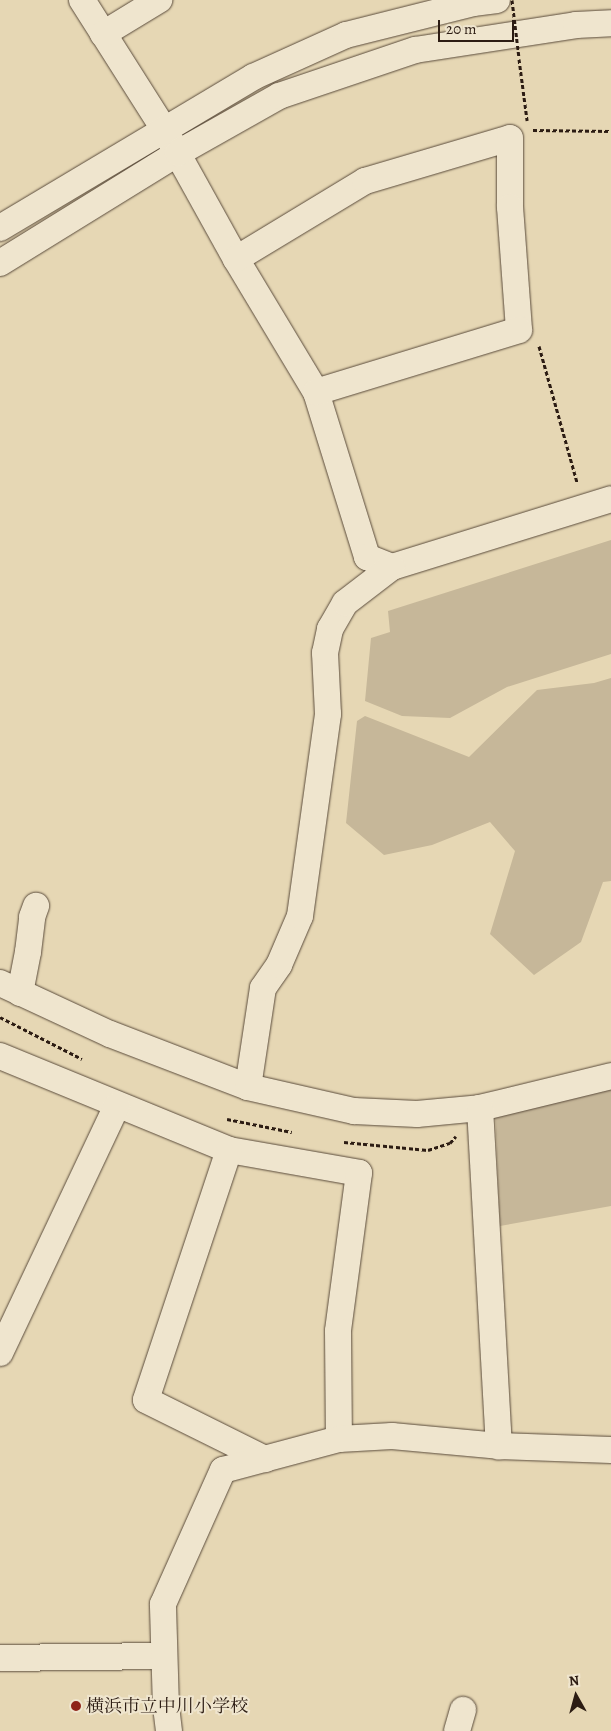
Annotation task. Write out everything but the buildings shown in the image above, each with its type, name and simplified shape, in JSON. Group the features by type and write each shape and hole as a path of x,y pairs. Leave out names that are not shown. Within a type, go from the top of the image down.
{"street":[{"path":"82,0 171,142 236,259 316,392 366,557 392,568"},
{"path":"103,34 159,0"},
{"path":"0,263 171,142 253,77 346,35 473,4 497,0"},
{"path":"0,228 171,142 280,96 415,50 576,25 611,23"},
{"path":"236,259 365,181 510,138 510,207 519,330 316,392"},
{"path":"248,1088 263,988 279,965 300,916 328,714 325,653 330,628 345,603 392,568 611,499"},
{"path":"36,906 32,917 28,952 10,988 110,1034 248,1088 354,1111 417,1114 480,1108 611,1076"},
{"path":"0,1056 229,1150 359,1174 338,1331 339,1439"},
{"path":"0,1353 117,1105"},
{"path":"480,1108 499,1446"},
{"path":"229,1150 146,1400 265,1459"},
{"path":"169,1731 163,1604 222,1470 339,1439 392,1436 499,1446 611,1450"},
{"path":"0,1658 164,1656"}],"path":[{"path":"512,0 528,121"},
{"path":"529,130 611,132"},
{"path":"538,342 583,508"}],"shaded area":[{"path":"611,540 611,654 507,687 450,718 402,716 365,701 371,638 390,632 388,611"},
{"path":"611,678 611,881 603,882 581,942 534,975 490,934 515,851 490,822 432,845 384,855 346,823 357,721 365,716 469,757 537,690 594,683"},
{"path":"611,1088 611,1206 500,1226 495,1111"}],"place":[{"name":"横浜市立中川小学校","path":"76,1706"}]}
